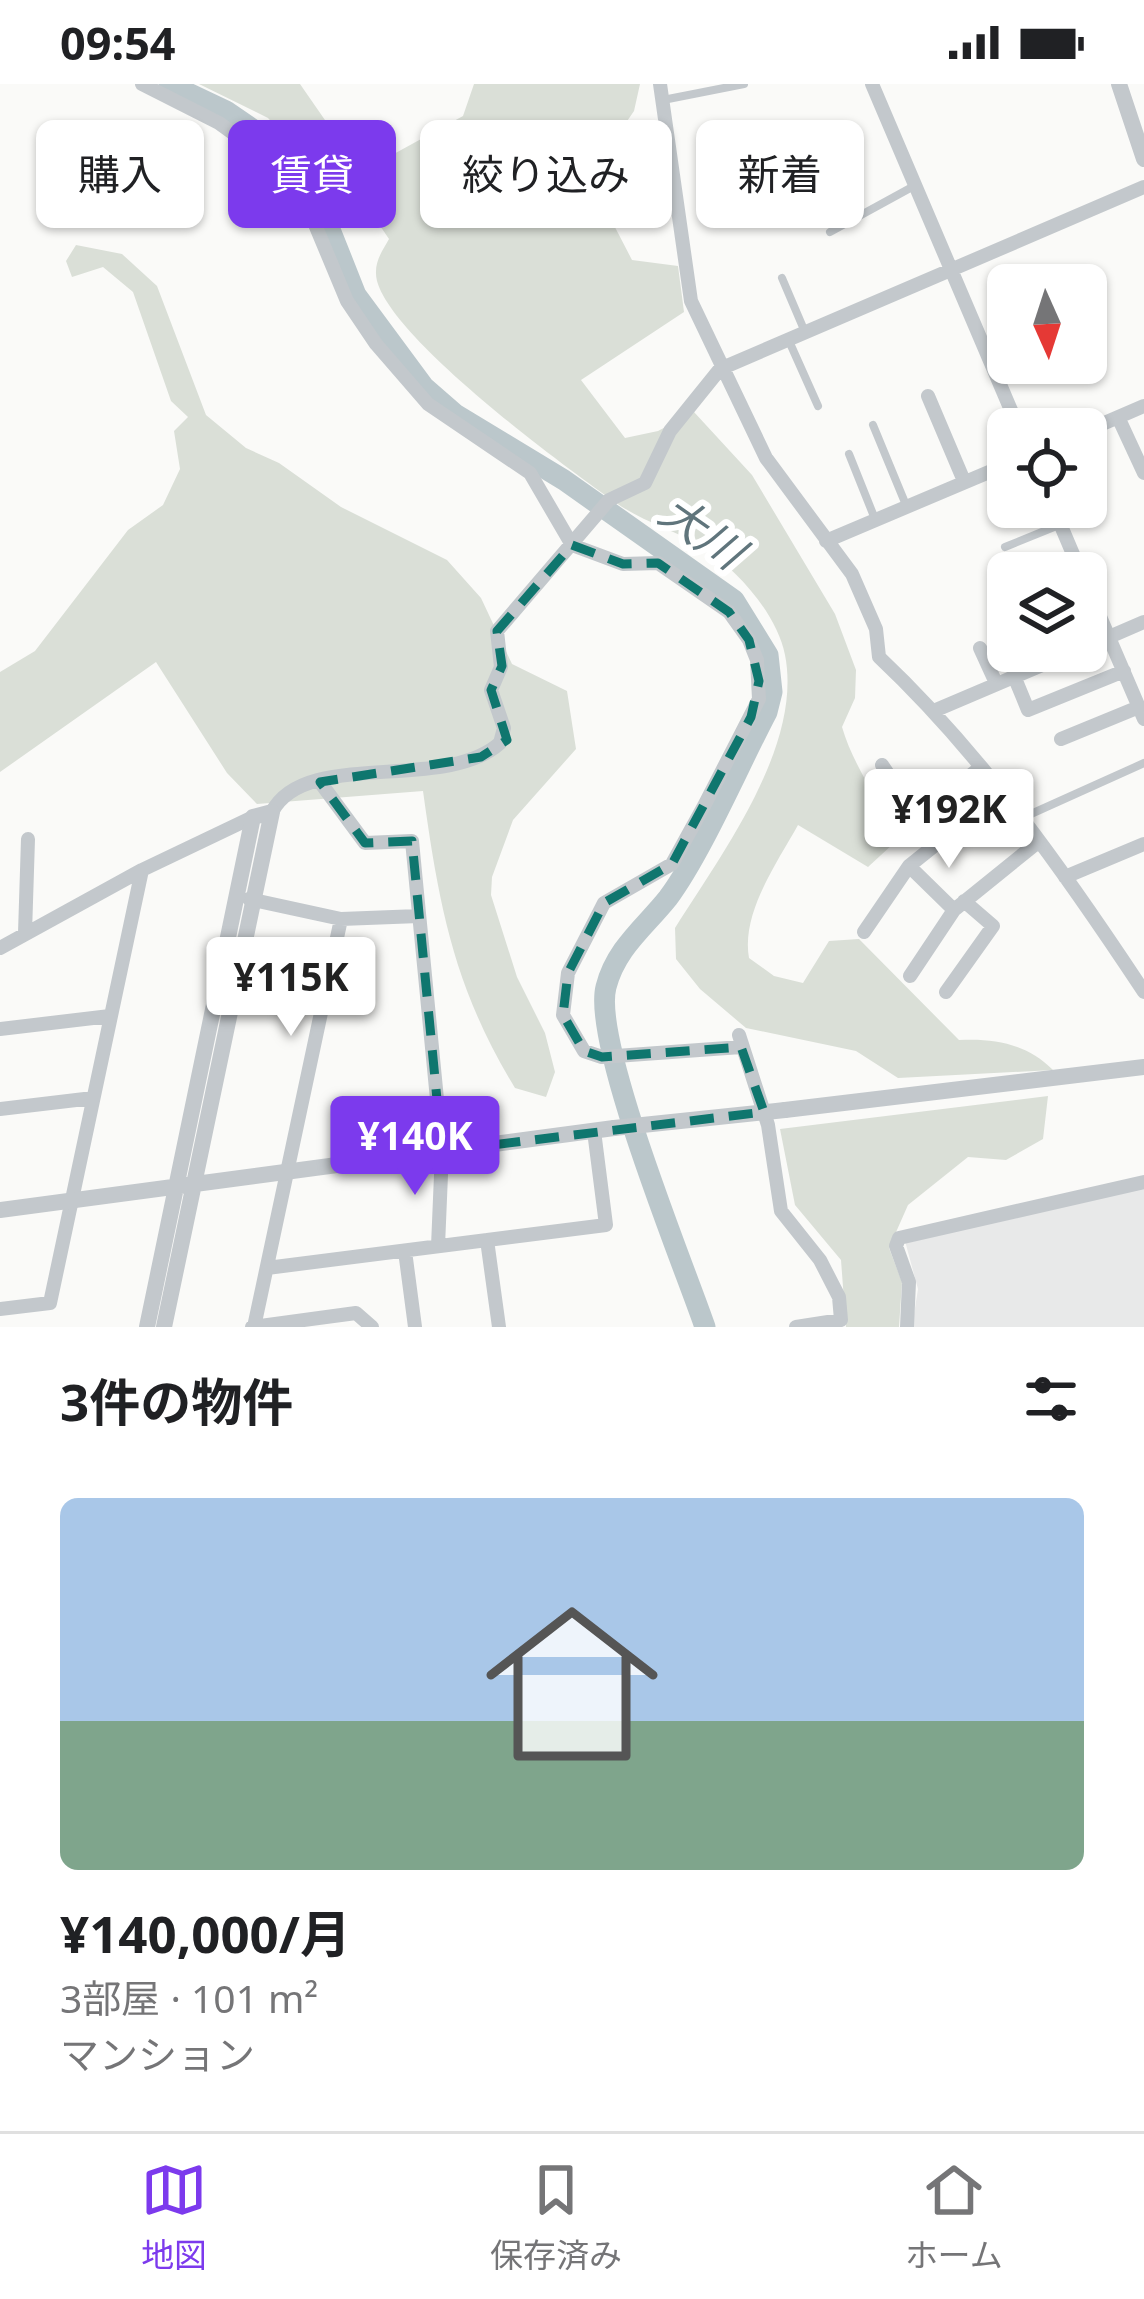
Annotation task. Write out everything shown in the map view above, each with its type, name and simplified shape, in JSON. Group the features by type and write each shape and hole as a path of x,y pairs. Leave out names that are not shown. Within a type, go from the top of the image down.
{"street":[{"path":"142,84 219,123 270,160 314,222 347,301 376,344 440,414 530,472 572,545 623,564 658,563 714,599 749,640 759,681 751,717 672,864 604,903 568,974 567,1028 584,1051 608,1057 740,1041 768,1125 781,1211 820,1260 839,1297 841,1320 796,1327"},
{"path":"872,84 1010,408"},
{"path":"1119,84 1144,159"},
{"path":"657,89 686,282 721,369 766,458 852,574 876,629 879,656 936,710 981,766 1144,992"},
{"path":"147,1327 174,1186 245,898 272,812 286,798 354,772 444,769 495,748 504,734 491,690 501,667 495,636 603,508 645,483 670,431 721,369 1144,187"},
{"path":"928,396 964,481"},
{"path":"1107,422 1144,406"},
{"path":"1118,417 1144,472"},
{"path":"826,541 987,472"},
{"path":"1109,637 1144,622"},
{"path":"1061,739 1141,713 1107,632"},
{"path":"980,648 995,683"},
{"path":"1014,676 1028,710 1124,671"},
{"path":"936,710 1024,672"},
{"path":"882,765 916,815"},
{"path":"891,838 981,766"},
{"path":"320,782 365,843 412,841 442,1151 438,1246"},
{"path":"864,932 909,866 1000,793"},
{"path":"0,949 142,870 272,812"},
{"path":"164,1327 197,1184 245,898 253,817"},
{"path":"25,933 28,839"},
{"path":"910,976 959,906 1038,842"},
{"path":"1065,877 1144,844"},
{"path":"909,866 993,926 946,992"},
{"path":"0,1309 50,1303 142,870"},
{"path":"245,898 341,919 419,916"},
{"path":"341,919 253,1327 356,1313 372,1327"},
{"path":"0,1030 110,1016"},
{"path":"0,1210 289,1168 1144,1067"},
{"path":"0,1109 93,1098"},
{"path":"267,1268 606,1225 594,1131"},
{"path":"907,1327 909,1282 896,1246 898,1238 1144,1182"},
{"path":"488,1240 499,1327"},
{"path":"405,1252 415,1327"}],"lane":[{"path":"657,89 744,84"},
{"path":"830,232 915,185"},
{"path":"782,278 805,334"},
{"path":"789,340 818,406"},
{"path":"873,425 906,505"},
{"path":"849,454 875,519"},
{"path":"1006,547 1053,528"},
{"path":"1020,819 1144,763"}],"highlighted area":[{"path":"572,545 623,564 658,563 729,612 749,640 759,681 751,717 672,864 604,903 568,973 563,1015 584,1051 602,1057 741,1047 764,1112 442,1151 412,841 365,843 320,782 481,757 507,740 491,690 502,666 497,631"}],"shaded area":[{"path":"199,84 300,84 325,120 268,118"},
{"path":"474,84 640,84 628,120 456,120 463,116"},
{"path":"420,140 420,228 615,228 632,260 678,266 684,312 581,380 625,438 658,431 694,412 752,475 835,614 856,670 855,698 842,727 893,844 868,867 798,825 755,906 749,958 774,976 803,983 829,941 859,939 959,1040 1010,1044 1053,1070 898,1078 856,1051 746,1028 700,989 676,959 675,928 735,834 782,726 787,690 781,640 754,595 717,558 615,502 520,431 413,335 377,281 377,264 389,239 382,228 396,228 396,153"},
{"path":"76,245 122,254 157,286 206,415 246,448 279,463 341,507 447,560 481,598 512,664 567,691 576,749 513,820 492,877 491,895 517,977 545,1033 555,1072 546,1097 515,1088 477,1016 443,909 423,791 257,804 227,773 156,662 0,772 0,672 35,651 128,530 163,505 180,469 174,431 188,417 171,401 133,292 103,267 72,277 66,261"},
{"path":"1048,1096 1043,1139 1006,1160 968,1157 908,1205 889,1248 902,1282 899,1327 846,1327 841,1260 795,1205 780,1129"},
{"path":"1144,1188 1144,1327 912,1327 918,1289 905,1241"}],"waterway":[{"name":"大川","path":"169,84 226,111 270,141 329,227 356,295 424,387 455,414 564,480 734,600 768,655 772,692 767,712 694,857 668,898 624,949 606,987 605,1015 625,1102 705,1327"}]}
